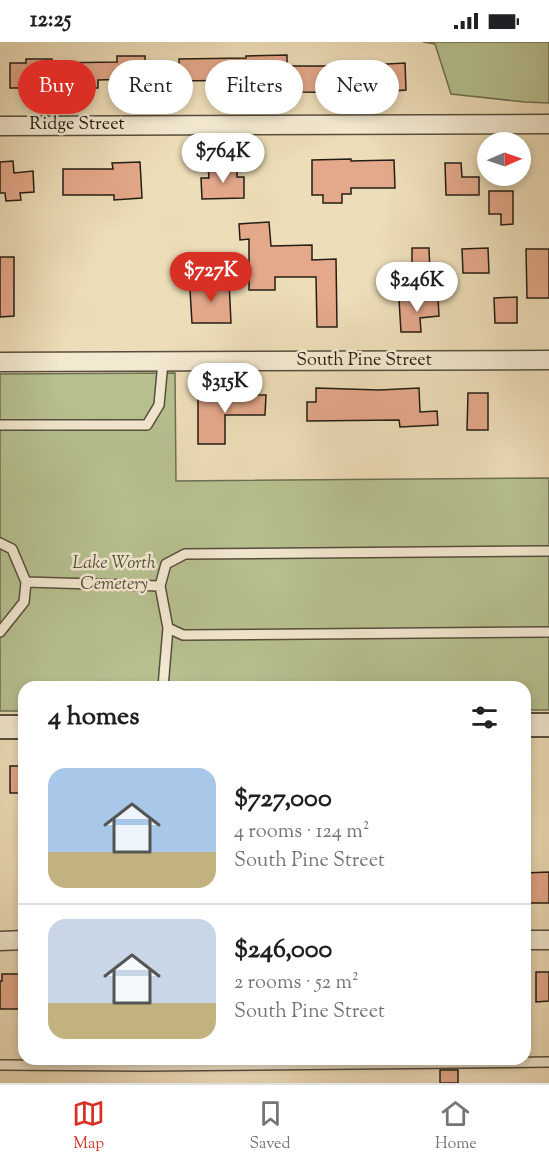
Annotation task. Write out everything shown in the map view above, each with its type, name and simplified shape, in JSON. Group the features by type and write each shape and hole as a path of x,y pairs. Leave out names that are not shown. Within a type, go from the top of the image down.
{"street":[{"name":"Ridge Street","path":"0,126 549,123"},
{"name":"South Pine Street","path":"0,362 549,360"},
{"path":"531,725 549,725"},
{"path":"0,727 18,727"},
{"path":"0,941 18,940"},
{"path":"531,940 549,940"}],"lane":[{"path":"0,425 147,425 159,405 163,362"},
{"path":"0,543 12,549 26,582 24,602 0,632"},
{"path":"164,681 168,628 160,586 166,564 185,554 549,551"},
{"path":"26,582 160,586"},
{"path":"168,628 183,635 549,632"},
{"path":"531,1062 549,1062"},
{"path":"0,1065 263,1065"}],"green space":[{"path":"423,42 549,42 549,103 451,94 435,44"},
{"name":"Lake Worth Cemetery","path":"175,373 176,481 549,478 549,710 531,710 531,681 18,681 18,711 0,711 0,374"}],"building":[{"path":"287,55 287,60 205,60 205,81 193,81 193,60 179,60 246,58 246,56"},
{"path":"117,56 145,56 145,60 117,60"},
{"path":"26,59 52,60 26,60"},
{"path":"96,62 108,62 108,80 98,80 98,88 96,88"},
{"path":"10,63 18,63 18,88 10,88"},
{"path":"399,63 405,63 406,90 399,91"},
{"path":"303,66 315,66 315,92 303,92"},
{"path":"351,159 351,161 394,160 395,188 351,188 351,194 342,194 342,203 323,203 323,195 312,195 312,160"},
{"path":"13,161 14,173 33,171 34,192 20,193 21,200 6,201 5,193 0,193 0,162"},
{"path":"140,162 142,198 114,200 114,195 63,195 63,169 113,169 112,163"},
{"path":"445,163 461,163 462,177 477,177 479,195 446,195"},
{"path":"208,167 237,167 237,177 244,177 244,198 202,199 201,178 209,178"},
{"path":"489,191 513,191 513,224 501,225 501,214 489,214"},
{"path":"269,222 271,246 312,245 312,260 336,259 337,327 317,327 316,277 275,277 275,290 249,290 249,239 240,240 239,224"},
{"path":"412,248 429,248 430,273 412,273"},
{"path":"488,248 489,273 463,273 462,249"},
{"path":"526,249 549,249 549,298 527,298"},
{"path":"0,257 14,257 14,316 0,317"},
{"path":"229,281 231,323 192,323 190,290 201,290 201,282"},
{"path":"517,297 517,323 495,323 494,298"},
{"path":"438,298 439,316 420,318 421,332 401,332 399,300"},
{"path":"316,388 379,390 419,388 420,412 437,411 438,425 400,427 399,420 307,421 307,402 316,402"},
{"path":"232,392 266,395 265,415 225,415 225,444 198,444 198,397 232,396"},
{"path":"468,393 488,393 488,430 467,430"},
{"path":"10,766 18,766 18,793 10,793"},
{"path":"549,872 549,903 531,903 531,873"},
{"path":"536,972 549,972 549,1001 536,1002"},
{"path":"2,974 18,974 18,1009 0,1009 0,981 2,981"},
{"path":"440,1070 458,1070 458,1083 440,1083"}]}
